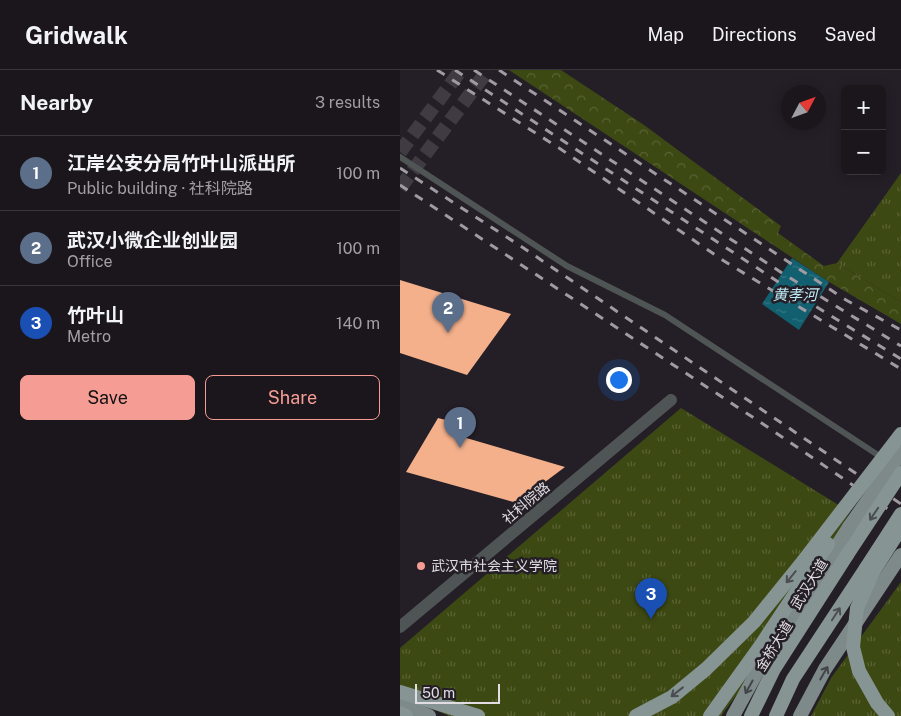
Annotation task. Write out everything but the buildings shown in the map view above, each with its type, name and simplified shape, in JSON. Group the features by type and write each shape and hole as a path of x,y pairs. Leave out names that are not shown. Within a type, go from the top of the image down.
{"highway":[{"path":"636,716 672,696 706,669 754,622 901,434"},
{"path":"710,716 767,636 880,463"},
{"name":"武汉大道","path":"751,716 774,669 901,472"},
{"path":"776,716 793,679 901,514"},
{"path":"888,716 877,703 859,671 853,647 857,608 876,567 901,528"},
{"path":"400,692 478,716"},
{"path":"400,714 406,716"}],"main road":[{"name":"金桥大道","path":"733,716 761,665 849,527 901,453"},
{"path":"800,716 826,669 900,557"},
{"path":"400,704 429,716"}],"street":[{"name":"社科院路","path":"400,627 671,400"}],"lane":[{"path":"400,156 567,266 665,314 901,472"}],"green space":[{"path":"509,70 561,70 644,125 781,226 778,233 824,266 837,263 901,302 901,324 829,282"},
{"path":"901,173 901,302 837,263"},
{"path":"681,408 850,512 746,682 721,716 449,716 400,695 400,648"},
{"path":"901,582 901,716 811,716 831,678"}],"water":[{"name":"黄孝河","path":"792,258 829,282 799,330 762,304"}],"tunnel":[{"path":"400,152 461,70"},
{"path":"400,188 488,70"}],"railway":[{"path":"437,70 559,148 724,261 901,369"},
{"path":"455,70 815,306 901,359"},
{"path":"474,70 782,273 901,346"},
{"path":"499,70 846,300 901,330"},
{"path":"400,168 522,247 901,504"},
{"path":"400,185 763,424 901,518"}],"place":[{"name":"武汉小微企业创业园","path":"448,333"},
{"name":"江岸公安分局竹叶山派出所","path":"460,448"},
{"name":"武汉市社会主义学院","path":"421,566"},
{"name":"竹叶山","path":"651,619"}]}
